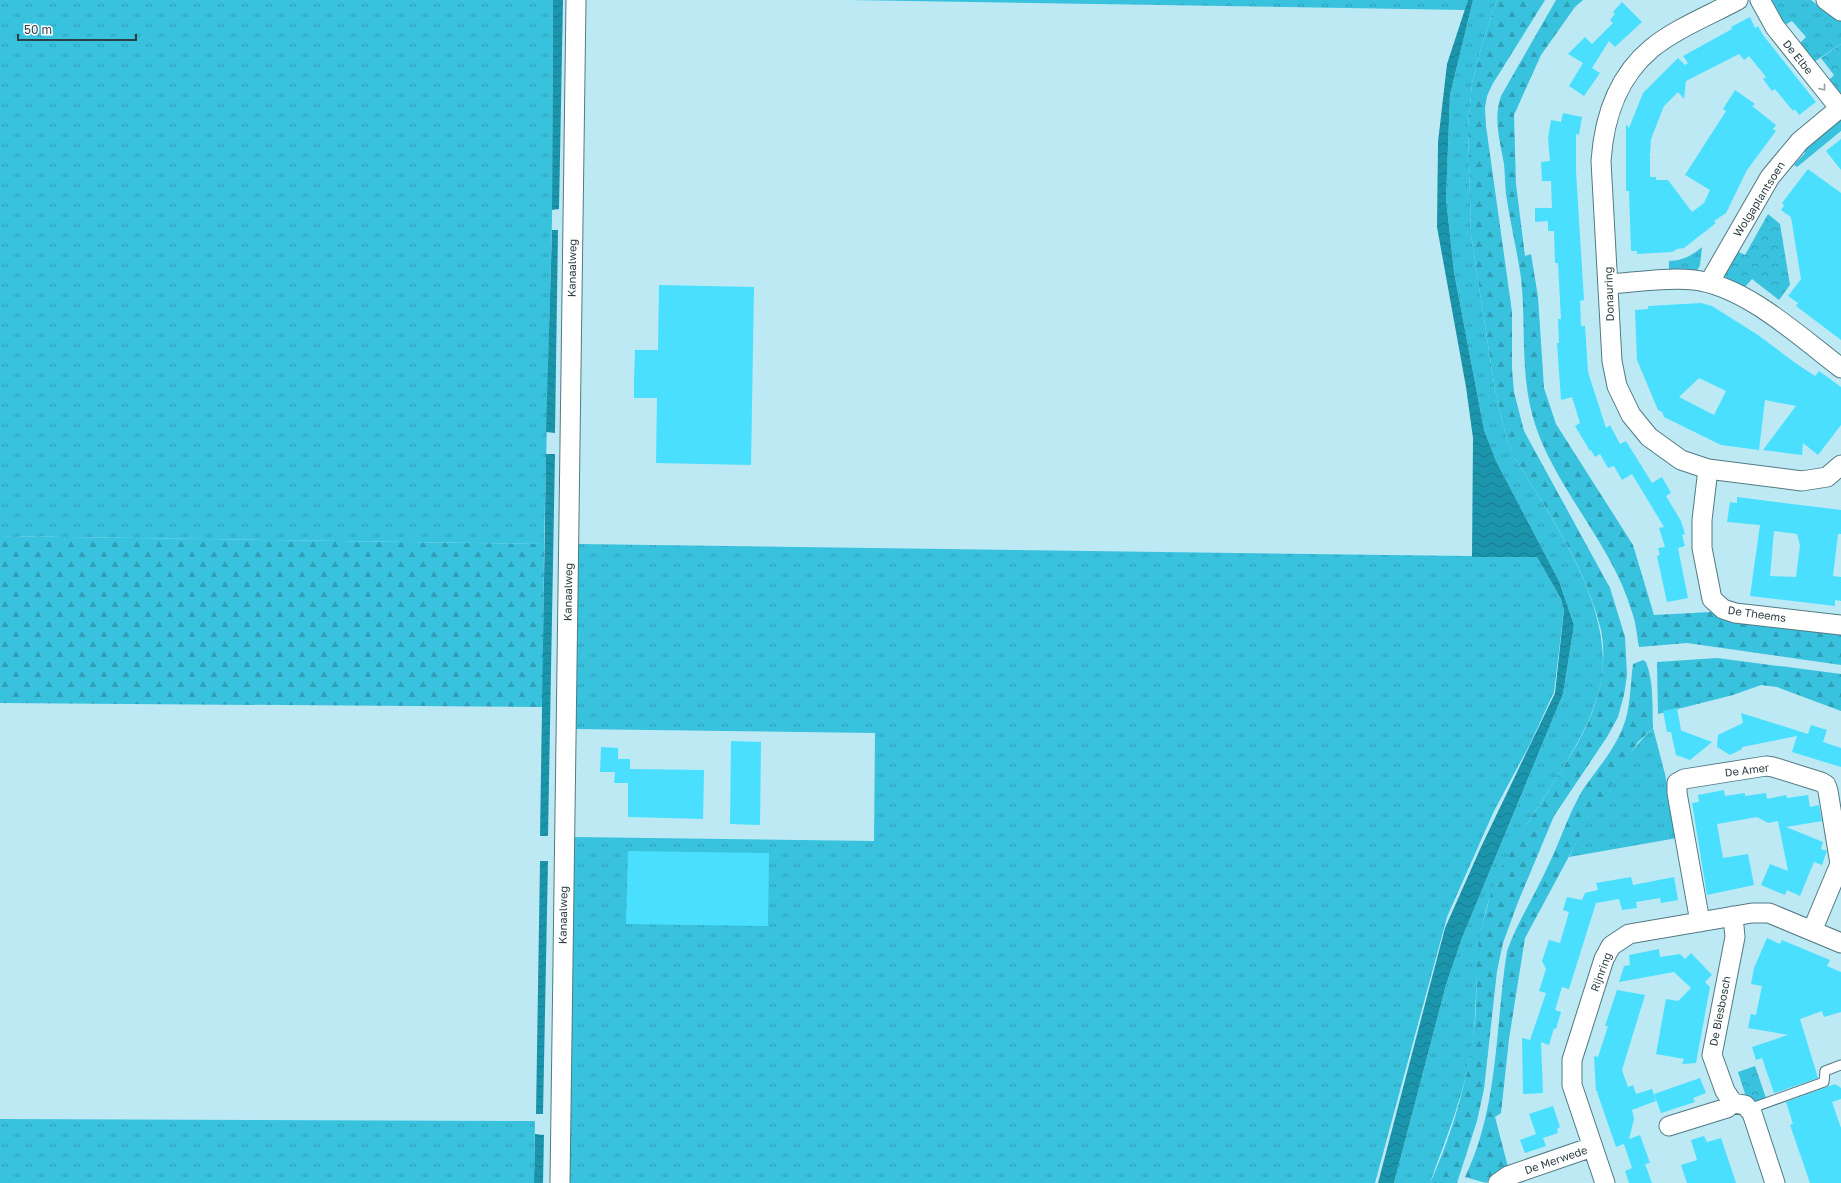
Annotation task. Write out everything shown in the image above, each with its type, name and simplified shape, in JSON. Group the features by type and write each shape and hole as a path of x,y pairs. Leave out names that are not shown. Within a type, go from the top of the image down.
{"street":[{"name":"Kanaalweg","path":"560,1183 576,0"},
{"name":"Donauring","path":"1738,0 1664,39 1652,48 1634,66 1611,106 1603,135 1602,161 1612,361 1617,386 1631,415 1649,437 1661,448 1680,460 1708,469 1802,481 1827,477 1841,465"},
{"name":"De Elbe","path":"1760,0 1775,27 1841,109"},
{"path":"1826,0 1841,11"},
{"name":"Wolgaplantsoen","path":"1709,283 1770,177 1800,141 1841,109"},
{"path":"1609,284 1678,280 1709,283 1735,292 1755,303 1841,368"},
{"name":"De Theems","path":"1708,469 1702,520 1702,548 1712,599 1722,609 1734,613 1841,625"},
{"name":"De Amer","path":"1700,922 1677,793 1677,784 1684,779 1758,767 1773,767 1821,782 1826,785 1828,791 1840,864 1812,931"},
{"name":"Rijnring","path":"1605,1183 1572,1085 1571,1073 1572,1060 1604,960 1611,946 1629,934 1752,913 1769,913 1841,944"},
{"name":"De Biesbosch","path":"1733,916 1735,937 1712,1055 1725,1091 1741,1106 1752,1113 1774,1183"},
{"path":"1669,1126 1727,1108 1741,1106"},
{"name":"De Merwede","path":"1498,1183 1508,1176 1592,1147"}],"lane":[{"path":"1741,1106 1824,1082 1825,1071 1841,1065"}],"green space":[{"path":"0,0 553,0 552,219 544,544 0,536"},
{"path":"849,0 1468,0 1465,10"},
{"path":"1473,0 1497,0 1483,41 1472,83 1468,127 1471,234 1495,390 1507,440 1515,458 1561,534 1588,590 1597,619 1602,647 1602,675 1596,701 1580,739 1510,853 1494,886 1488,903 1480,939 1474,1028 1469,1063 1455,1112 1430,1183 1394,1183 1446,985 1462,938 1563,694 1574,625 1559,581 1496,461 1484,430 1454,272 1446,199 1450,95"},
{"path":"1497,0 1545,0 1492,85 1487,96 1485,108 1486,126 1512,312 1512,369 1514,392 1524,431 1610,588 1625,637 1627,675 1624,695 1618,717 1607,737 1554,816 1518,902 1503,943 1497,971 1484,1089 1477,1121 1457,1183 1430,1183 1453,1124 1469,1062 1475,1021 1478,945 1492,892 1513,846 1580,740 1593,711 1602,677 1603,665 1603,641 1601,630 1586,584 1553,519 1515,458 1507,440 1495,390 1471,234 1468,127 1472,83 1483,41"},
{"path":"1556,0 1583,0 1575,7 1541,55 1514,115 1516,184 1525,256 1531,254 1538,297 1544,388 1556,424 1633,545 1654,615 1711,612 1720,616 1841,629 1841,665 1687,643 1639,647 1633,616 1624,589 1601,545 1562,482 1540,438 1533,418 1526,378 1521,278 1506,194 1504,164 1497,121 1501,96"},
{"path":"1771,0 1811,0 1822,8 1841,17 1841,44 1811,64 1797,46 1806,37 1792,21 1781,27"},
{"path":"1841,44 1841,100 1826,83 1834,75 1821,58"},
{"path":"1841,119 1841,131 1797,167 1794,165 1805,153 1804,146"},
{"path":"1768,214 1780,224 1790,285 1779,300 1752,279 1744,288 1729,280 1724,274 1737,251 1745,255"},
{"path":"1702,247 1700,265 1697,271 1669,273 1669,261 1687,257"},
{"path":"0,536 544,544 543,707 0,703"},
{"path":"578,544 1537,557 1561,599 1564,610 1554,692 1529,746 1494,811 1447,917 1375,1183 568,1183 574,837 874,841 875,733 575,729"},
{"path":"1717,658 1841,674 1841,711 1777,687 1761,685 1733,695 1658,714 1657,662"},
{"path":"1643,660 1646,662 1649,670 1652,694 1653,728 1638,742 1610,785 1581,834 1525,938 1509,1039 1501,1113 1495,1117 1508,1167 1490,1178 1486,1183 1465,1177 1476,1150 1490,1095 1507,951 1516,929 1543,877 1577,800 1610,752 1619,736 1628,712 1633,664"},
{"path":"1653,728 1665,774 1677,838 1569,857 1596,806 1617,772 1640,741"},
{"path":"1755,1066 1766,1098 1753,1103 1747,1100 1738,1072"},
{"path":"0,1119 535,1121 534,1183 0,1183"}],"water":[{"path":"553,0 563,0 559,209 552,210"},
{"path":"1468,0 1473,0 1450,95 1446,199 1454,272 1484,430 1496,461 1559,581 1574,625 1563,694 1462,938 1446,985 1394,1183 1378,1183 1445,928 1481,847 1555,693 1564,610 1561,599 1537,557 1472,557 1473,438 1466,387 1437,227 1438,142 1447,64"},
{"path":"552,230 558,230 555,433 546,432"},
{"path":"546,454 555,454 548,836 540,836"},
{"path":"540,861 548,861 543,1114 536,1114"},
{"path":"535,1134 544,1135 543,1183 534,1183"}],"building":[{"path":"1622,2 1642,22 1615,47 1609,41 1592,68 1600,73 1584,96 1569,86 1583,63 1568,54 1585,37 1592,44 1613,23 1610,20 1615,14 1613,12"},
{"path":"1750,17 1755,28 1758,26 1763,35 1816,102 1799,115 1795,109 1793,111 1775,89 1772,91 1763,79 1766,77 1749,56 1744,60 1739,54 1686,81 1684,99 1678,92 1664,106 1651,139 1650,155 1648,153 1650,156 1650,177 1656,177 1656,180 1668,180 1692,212 1704,203 1710,190 1685,175 1726,111 1723,109 1735,90 1755,104 1752,106 1776,125 1773,129 1776,131 1747,170 1726,213 1714,221 1716,223 1684,248 1677,249 1672,252 1637,254 1637,251 1631,251 1629,191 1626,191 1626,124 1629,128 1643,93 1678,58 1685,65 1688,63 1683,56 1732,29 1731,27"},
{"path":"1563,113 1582,117 1579,135 1576,134 1576,171 1584,300 1580,301 1581,326 1585,326 1588,372 1606,428 1610,425 1620,444 1626,441 1652,483 1662,477 1671,493 1666,496 1681,521 1685,534 1682,535 1685,546 1678,548 1688,598 1667,602 1657,556 1660,555 1658,548 1665,547 1659,528 1664,527 1632,474 1622,480 1614,466 1608,468 1600,454 1595,457 1591,450 1590,451 1575,426 1580,423 1572,397 1561,400 1557,343 1559,343 1558,319 1561,319 1558,263 1555,263 1554,231 1548,231 1548,221 1535,222 1535,208 1552,208 1551,181 1542,181 1541,162 1550,161 1548,138 1551,120 1561,122"},
{"path":"1841,139 1841,170 1826,151"},
{"path":"1808,169 1841,193 1841,340 1796,306 1798,303 1788,296 1801,279 1791,217 1781,210 1784,206 1782,203"},
{"path":"659,285 754,287 751,465 656,463 657,398 634,398 634,381 635,350 658,350"},
{"path":"1701,303 1712,306 1758,335 1815,376 1819,371 1841,387 1841,425 1818,455 1803,443 1802,455 1763,450 1796,406 1765,400 1759,450 1721,445 1664,417 1662,412 1658,410 1637,360 1635,310 1648,309 1648,306","holes":["1699,378 1726,391 1714,415 1679,397"]},
{"path":"1737,497 1841,510 1841,534 1838,534 1833,576 1841,577 1841,601 1835,600 1835,606 1750,596 1760,525 1727,522 1730,502 1737,503","holes":["1774,531 1797,534 1800,545 1796,577 1770,576"]},
{"path":"1677,708 1680,730 1712,742 1690,760 1676,755 1671,732 1667,732 1663,711"},
{"path":"1741,713 1808,734 1811,725 1827,730 1823,742 1841,748 1841,767 1792,752 1797,736 1742,747 1742,749 1730,755 1717,747 1718,735 1743,723"},
{"path":"731,741 761,742 760,825 730,824"},
{"path":"601,747 618,748 618,759 630,759 630,769 704,770 703,819 628,817 628,783 614,783 615,772 600,772"},
{"path":"1724,790 1725,796 1745,793 1745,796 1766,793 1767,799 1786,795 1787,798 1808,795 1810,807 1819,805 1822,821 1786,827 1823,842 1821,849 1827,851 1822,865 1814,862 1800,896 1787,890 1785,895 1761,885 1770,864 1788,871 1778,821 1768,823 1757,817 1717,824 1723,858 1748,854 1754,885 1707,895 1692,803 1699,802 1698,795"},
{"path":"628,851 769,853 768,926 626,924"},
{"path":"1631,877 1633,885 1674,877 1678,900 1661,903 1660,898 1636,902 1637,908 1622,910 1619,899 1596,903 1569,989 1562,987 1555,1010 1561,1012 1556,1029 1554,1028 1549,1045 1541,1042 1543,1093 1523,1094 1522,1038 1530,1040 1546,993 1539,991 1546,969 1542,961 1549,940 1560,943 1569,912 1563,910 1567,897 1582,900 1585,893 1598,890 1596,883"},
{"path":"1767,938 1780,944 1782,940 1830,960 1827,966 1841,972 1841,1012 1824,1017 1822,1011 1800,1019 1818,1078 1774,1093 1762,1058 1756,1060 1752,1047 1788,1035 1748,1028 1751,1014 1756,1015 1762,986 1751,984 1754,968"},
{"path":"1659,949 1660,957 1680,954 1685,959 1691,953 1712,975 1705,982 1710,987 1696,1063 1682,1064 1684,1059 1656,1054 1666,999 1678,1001 1691,988 1674,972 1619,982 1624,966 1630,965 1629,955"},
{"path":"1617,990 1645,995 1622,1070 1628,1087 1633,1085 1636,1094 1652,1089 1656,1101 1632,1110 1634,1119 1629,1139 1640,1135 1650,1163 1645,1164 1652,1183 1629,1183 1625,1171 1632,1168 1624,1144 1616,1147 1597,1092 1598,1091 1596,1091 1594,1056 1598,1057 1608,1026 1605,1026"},
{"path":"1700,1078 1706,1093 1693,1098 1695,1102 1661,1113 1654,1094"},
{"path":"1835,1084 1841,1088 1841,1099 1832,1102 1841,1128 1841,1183 1810,1183 1790,1125 1793,1124 1786,1102"},
{"path":"1553,1106 1560,1127 1557,1129 1558,1133 1543,1138 1546,1146 1525,1153 1520,1140 1536,1134 1529,1114"},
{"path":"1704,1136 1707,1142 1721,1138 1736,1183 1687,1183 1681,1165 1697,1160 1691,1140"}]}
